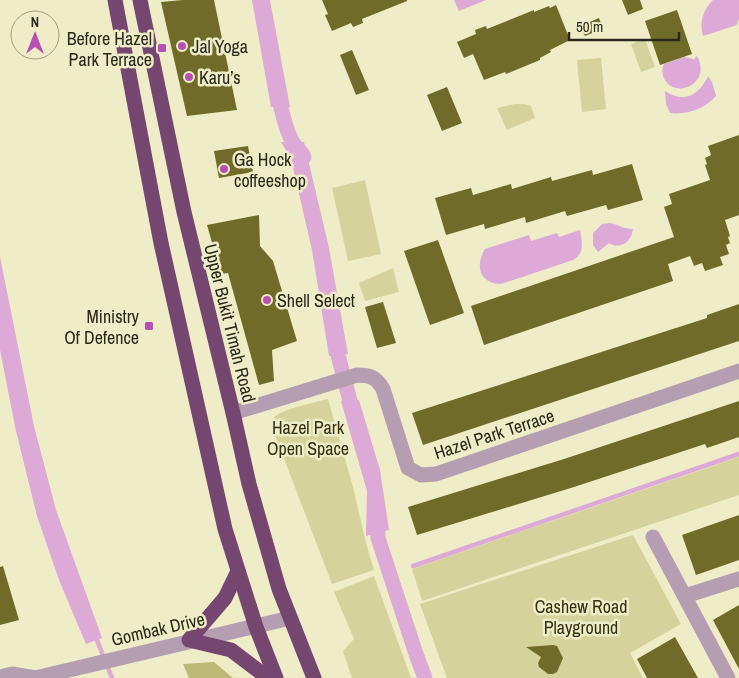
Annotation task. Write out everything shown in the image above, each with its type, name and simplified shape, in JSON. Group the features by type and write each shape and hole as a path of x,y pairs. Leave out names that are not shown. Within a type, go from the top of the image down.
{"highway":[{"path":"114,0 159,234 225,529 256,627 276,678"},
{"name":"Upper Bukit Timah Road","path":"140,0 184,212 249,484 279,589 314,678"},
{"path":"238,571 225,598 189,640 231,650 268,678"}],"street":[{"name":"Hazel Park Terrace","path":"233,413 356,375 368,375 378,381 383,389 408,468 421,475 436,474 739,371"},
{"path":"653,537 728,678"},
{"path":"685,596 739,579"},
{"name":"Gombak Drive","path":"0,677 12,674 35,678 189,640 256,627 290,618"}],"green space":[{"path":"645,39 655,67 641,72 631,44"},
{"path":"601,58 606,109 582,112 577,60"},
{"path":"515,104 531,106 535,118 507,130 497,108"},
{"path":"365,180 381,254 348,261 332,188"},
{"path":"393,268 399,292 365,301 359,283"},
{"name":"Hazel Park Open Space","path":"328,399 374,570 332,584 273,430 272,421 280,413"},
{"path":"739,457 739,495 422,601 412,569"},
{"name":"Cashew Road Playground","path":"633,535 681,624 630,653 643,678 447,678 420,604"},
{"path":"374,576 411,678 352,678 343,651 354,639 334,592"}],"shaded area":[{"path":"252,0 270,0 290,107 271,107"},
{"path":"454,0 486,0 459,11"},
{"path":"713,0 739,0 739,18 737,25 703,36 701,26 703,16"},
{"path":"697,56 701,66 700,75 696,82 682,88 674,88 668,84 663,76 664,64 684,57 694,59"},
{"path":"708,76 716,96 701,108 683,113 670,113 666,104 665,91 679,97 691,96 696,93"},
{"path":"281,142 304,142 329,248 348,354 329,356 312,250 291,159"},
{"path":"610,223 633,229 632,234 625,244 618,246 609,243 598,252 593,245 593,233 602,224"},
{"path":"580,230 581,251 573,260 501,284 488,281 481,272 480,261 485,249 529,235 531,241 557,233 559,237"},
{"path":"0,257 34,426 56,510 102,638 86,644 59,580 37,516 16,431 0,350"},
{"path":"359,400 380,470 389,530 366,536 367,491 341,401"},
{"path":"214,662 233,678 189,678 183,664"}],"building":[{"path":"214,0 237,110 187,116 161,2"},
{"path":"322,0 407,1 362,19 363,23 353,27 351,23 332,31 325,15 328,14"},
{"path":"622,0 640,0 643,9 628,15"},
{"path":"556,5 570,40 550,50 551,52 540,58 540,60 506,74 505,72 484,80 473,54 464,58 457,42 476,34 475,30 486,26 487,29 534,10 534,12"},
{"path":"677,10 692,54 660,65 645,21"},
{"path":"599,18 603,29 585,36 580,26"},
{"path":"352,50 369,90 356,95 340,55"},
{"path":"447,87 462,123 442,131 427,95"},
{"path":"739,135 739,215 725,220 730,243 726,245 729,254 720,257 723,265 705,271 702,263 694,266 690,256 668,264 673,281 484,345 471,306 674,237 664,207 672,204 669,194 710,180 705,165 707,164 705,158 711,155 708,146"},
{"path":"248,146 253,172 219,178 214,151"},
{"path":"632,164 643,200 608,210 606,205 567,216 565,211 526,223 525,217 485,229 484,224 446,235 435,198 471,188 473,195 511,184 512,189 551,177 552,181 592,170 593,175"},
{"path":"259,215 260,246 273,261 297,341 272,350 274,381 259,385 228,273 221,274 207,225"},
{"path":"438,240 464,313 430,325 404,251"},
{"path":"383,302 396,343 377,348 365,307"},
{"path":"739,304 739,341 423,445 412,413 707,318 707,315"},
{"path":"739,401 739,437 707,448 705,444 574,487 417,535 408,507 564,459"},
{"path":"739,515 739,560 696,575 682,535"},
{"path":"3,566 19,620 0,625 0,567"},
{"path":"739,605 739,669 713,620"},
{"path":"675,637 698,678 647,678 637,659"},
{"path":"557,646 563,658 557,672 548,674 539,667 538,663 541,657 526,647"}],"waterway":[{"path":"277,87 289,135 304,157"},
{"path":"335,335 338,355 355,420"},
{"path":"413,566 739,454"},
{"path":"377,512 378,538 425,678"},
{"path":"95,635 112,678"}],"place":[{"name":"Jal Yoga","path":"182,46"},
{"name":"Before Hazel Park Terrace","path":"162,48"},
{"name":"Karu’s","path":"189,77"},
{"name":"Ga Hock coffeeshop","path":"224,169"},
{"name":"Shell Select","path":"267,300"},
{"name":"Ministry Of Defence","path":"149,326"}]}
